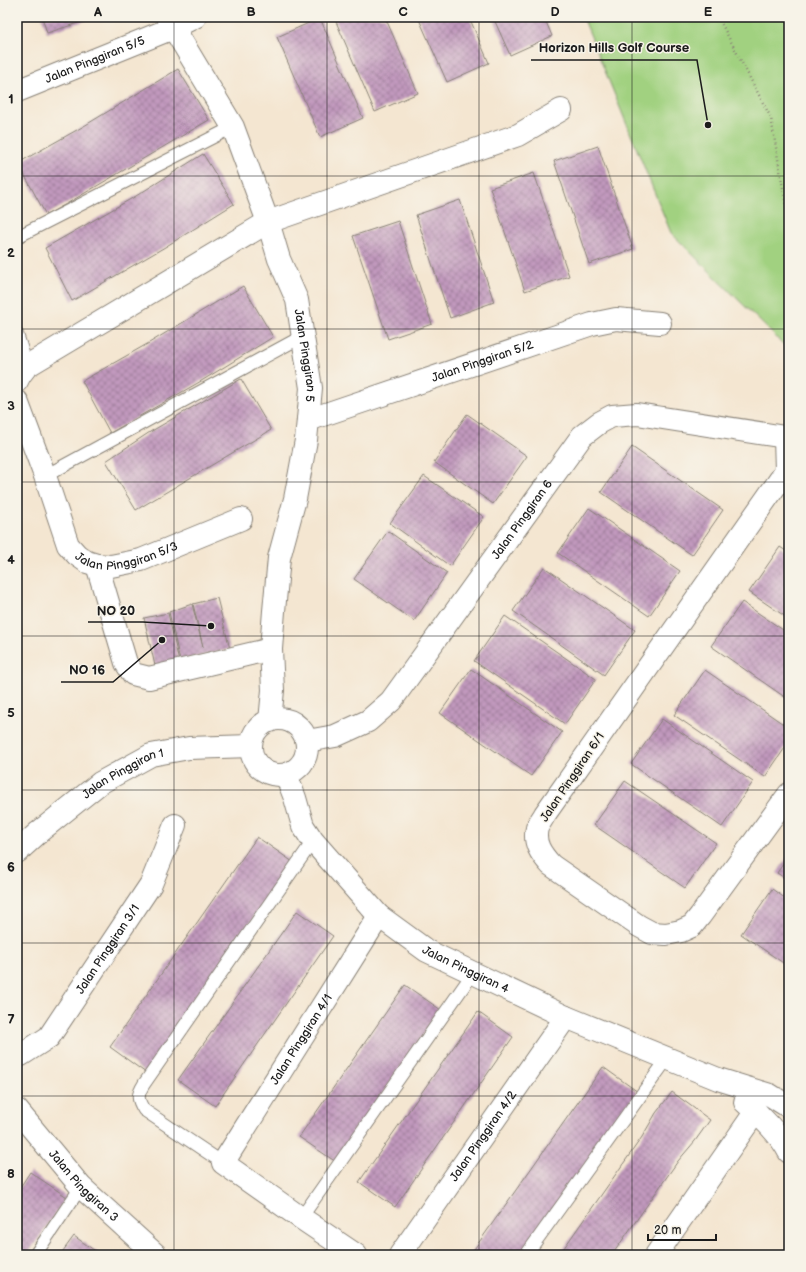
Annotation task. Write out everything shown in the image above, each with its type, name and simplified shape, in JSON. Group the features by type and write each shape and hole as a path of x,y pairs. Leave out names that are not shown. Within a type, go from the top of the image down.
{"street":[{"name":"Jalan Pinggiran 5/5","path":"17,91 170,22 195,17"},
{"name":"Jalan Pinggiran 5","path":"170,22 233,127 268,222 279,259 297,300 311,388 306,440 295,498 279,558 271,649 273,690 270,720"},
{"path":"22,374 268,222 518,135 561,110"},
{"name":"Jalan Pinggiran 5/2","path":"308,420 592,324 616,319 660,323"},
{"name":"Jalan Pinggiran 5/3","path":"17,401 45,476 68,545 77,555 87,562 111,566 141,560 241,519"},
{"name":"Jalan Pinggiran 6","path":"306,741 335,736 368,722 391,701 582,436 598,423 612,416 638,414 787,438"},
{"name":"Jalan Pinggiran 6/1","path":"787,438 786,471 545,814 537,828 536,842 541,854 551,865 639,926 652,933 666,934 681,931 692,926 789,794"},
{"path":"98,565 126,663 134,674 149,678 271,649"},
{"path":"285,719 293,722 304,734 307,749 305,758 294,771 286,775 269,774 261,769 255,762 252,755 251,746 257,730 270,720 285,719"},
{"name":"Jalan Pinggiran 1","path":"17,852 39,832 100,783 150,755 189,748 251,746"},
{"name":"Jalan Pinggiran 4","path":"286,775 295,798 303,826 313,841 378,916 427,951 566,1017 718,1079 770,1095 789,1108"},
{"name":"Jalan Pinggiran 3/1","path":"17,1056 49,1037 151,884 176,824"},
{"name":"Jalan Pinggiran 4/1","path":"223,1163 378,916"},
{"name":"Jalan Pinggiran 4/2","path":"400,1255 566,1017"},
{"name":"Jalan Pinggiran 4","path":"718,1079 756,1111 773,1129 789,1152"},
{"name":"Jalan Pinggiran 3","path":"17,1110 81,1187 156,1255"},
{"path":"656,1255 756,1111"},
{"path":"223,1163 356,1255"}],"lane":[{"path":"17,237 233,127"},
{"path":"17,334 22,374"},
{"path":"45,476 303,336"},
{"path":"223,1163 144,1110 138,1097 140,1090 313,841"},
{"path":"301,1218 473,973"},
{"path":"526,1255 667,1059"},
{"path":"35,1255 81,1187"}],"path":[{"path":"718,17 771,118 789,223"}],"green space":[{"path":"583,17 789,17 789,350 671,233"}],"building":[{"path":"42,17 97,17 47,33"},
{"path":"334,17 385,17 418,93 375,112"},
{"path":"418,17 469,17 489,63 447,82"},
{"path":"493,17 544,17 552,36 510,55"},
{"path":"320,18 363,118 320,137 277,37"},
{"path":"178,69 209,120 46,215 18,163 84,126"},
{"path":"598,146 633,249 589,264 554,161"},
{"path":"203,154 234,204 165,247 72,301 45,248 136,196"},
{"path":"534,173 569,276 525,291 490,188"},
{"path":"460,200 494,302 450,318 416,215"},
{"path":"398,221 432,324 388,339 353,236"},
{"path":"243,286 273,337 203,380 110,433 82,381 149,343"},
{"path":"241,379 271,430 136,510 106,461 150,432"},
{"path":"467,414 527,456 493,504 434,462"},
{"path":"632,447 723,510 692,555 601,492"},
{"path":"424,476 484,517 450,566 390,523"},
{"path":"589,508 680,571 649,616 558,553"},
{"path":"388,531 447,573 414,621 354,579"},
{"path":"780,547 789,553 789,619 749,592"},
{"path":"544,567 635,630 604,675 513,611"},
{"path":"217,598 230,649 180,661 169,612 192,604 203,647 193,604"},
{"path":"742,602 789,634 789,700 711,646"},
{"path":"168,613 179,662 156,670 144,618"},
{"path":"505,616 596,679 565,724 474,661"},
{"path":"471,669 562,732 531,776 440,713"},
{"path":"705,670 789,728 789,742 765,777 674,715"},
{"path":"662,719 753,782 722,827 631,764"},
{"path":"625,781 716,843 685,888 594,825"},
{"path":"257,837 293,862 146,1073 110,1047"},
{"path":"789,855 789,881 777,873"},
{"path":"772,889 789,901 789,967 741,934"},
{"path":"297,911 333,936 215,1106 178,1080"},
{"path":"405,985 441,1010 336,1162 299,1137"},
{"path":"478,1012 513,1037 395,1207 359,1182"},
{"path":"603,1067 638,1092 523,1255 470,1255"},
{"path":"672,1092 710,1120 678,1161 612,1255 559,1255 642,1137 656,1113"},
{"path":"30,1172 67,1197 27,1255 17,1255 17,1192"},
{"path":"74,1236 101,1255 60,1255"}],"place":[{"name":"Horizon Hills Golf Course","path":"708,125"},
{"name":"NO 20","path":"211,626"},
{"name":"NO 16","path":"162,640"}]}
